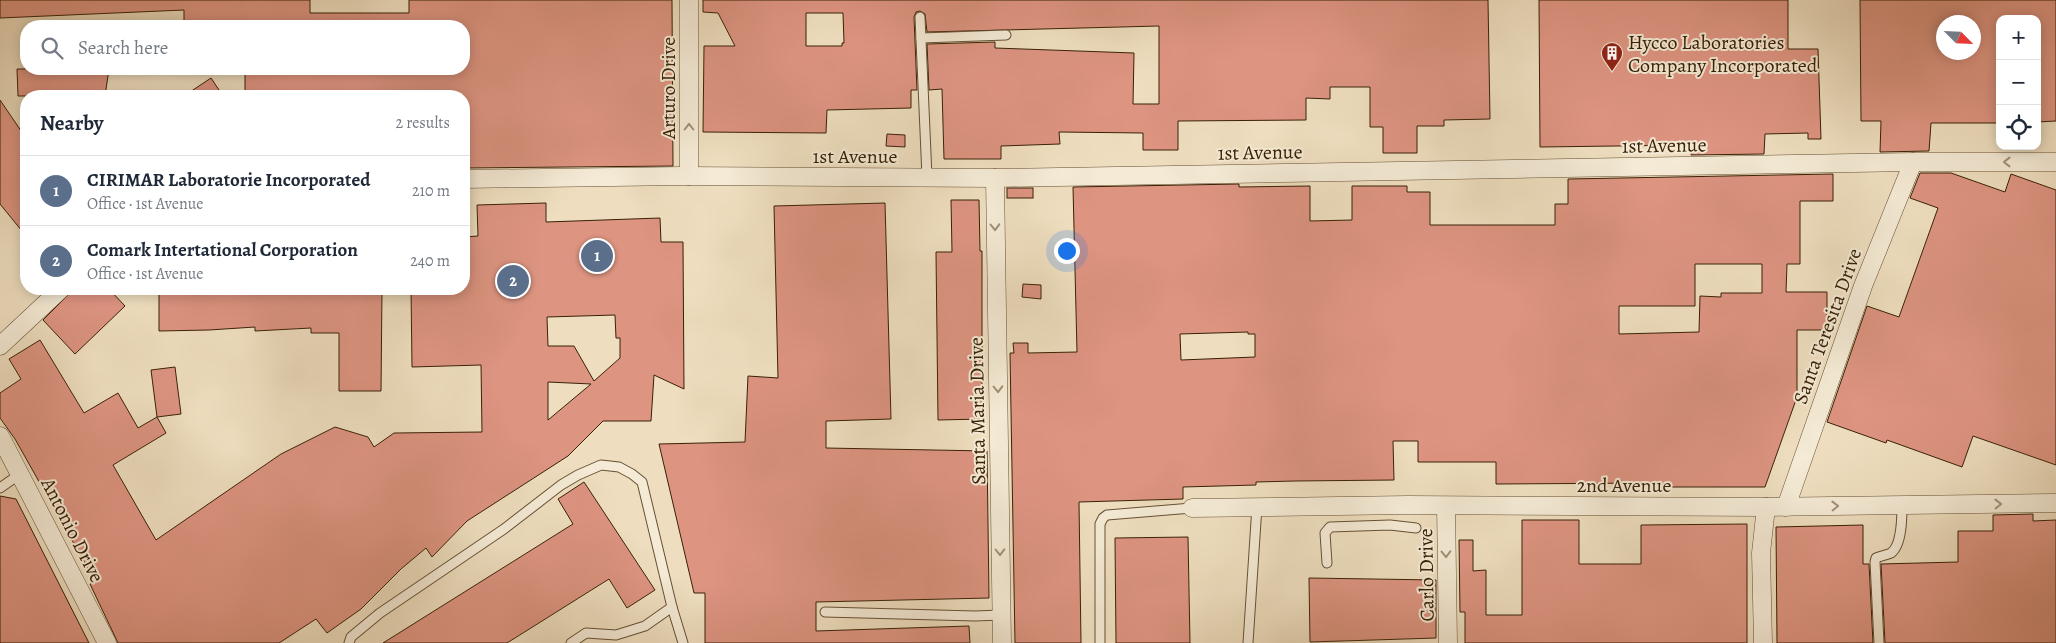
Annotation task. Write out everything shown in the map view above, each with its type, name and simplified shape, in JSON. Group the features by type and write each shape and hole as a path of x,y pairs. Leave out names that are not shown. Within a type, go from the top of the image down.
{"street":[{"name":"Arturo Drive","path":"689,0 689,176"},
{"name":"1st Avenue","path":"470,179 689,176 995,178 1913,162 2056,162"},
{"name":"Santa Teresita Drive","path":"1786,507 1863,286 1913,162"},
{"name":"Santa Maria Drive","path":"995,178 1002,643"},
{"path":"0,346 54,295"},
{"name":"Antonio Drive","path":"0,436 107,643"},
{"name":"2nd Avenue","path":"1192,508 1257,506 1786,507 2056,503"},
{"name":"Carlo Drive","path":"1446,506 1448,643"},
{"path":"1763,643 1761,553 1766,507"}],"lane":[{"path":"920,17 927,177"},
{"path":"921,38 1006,35"},
{"path":"349,643 351,637 380,613 504,529 561,485 601,465 619,468 632,474 642,482 672,607 683,643"},
{"path":"0,488 20,474"},
{"path":"1879,643 1875,562 1876,558 1892,552 1897,544 1902,526 1902,505"},
{"path":"1248,643 1257,506"},
{"path":"1100,643 1100,524 1103,518 1107,515 1192,508"},
{"path":"1328,563 1325,533 1330,527 1390,525 1416,528"},
{"path":"570,643 586,633 616,635 645,626 672,607"},
{"path":"825,612 1001,615"}],"building":[{"path":"0,0 310,0 310,13 409,13 409,0 672,0 673,166 470,168 470,90 245,90 245,75 470,75 470,20 184,20 184,10 0,18"},
{"path":"703,0 1488,0 1490,119 1444,120 1444,126 1417,126 1417,153 1383,153 1383,127 1370,127 1370,87 1330,87 1330,99 1306,98 1306,120 1178,121 1178,150 1143,150 1143,133 1059,132 1060,144 1001,146 1001,159 944,159 942,89 929,90 927,44 995,42 995,48 1134,53 1133,104 1159,104 1159,26 927,32 925,14 920,11 916,12 914,17 917,90 911,90 911,108 827,110 826,133 703,132 704,46 735,46 718,13 703,12","holes":["806,13 843,13 844,43 842,43 842,46 806,46"]},
{"path":"1539,0 1788,0 1788,49 1818,49 1821,139 1808,139 1808,133 1765,134 1764,154 1691,155 1692,145 1540,147"},
{"path":"1860,0 2056,0 2056,121 2041,122 2041,15 1996,15 1996,123 1931,123 1929,151 1880,152 1881,121 1861,121"},
{"path":"17,69 20,69 20,75 108,75 106,90 20,90 20,96 18,96"},
{"path":"211,78 219,90 193,90"},
{"path":"0,100 20,129 20,229 0,204"},
{"path":"887,134 905,135 905,147 886,146"},
{"path":"1920,173 1951,173 2005,192 2011,174 2056,190 2056,465 1973,436 1962,467 1887,440 1886,443 1827,422 1867,306 1899,317 1938,208 1910,198"},
{"path":"1833,174 1833,201 1800,201 1800,264 1787,264 1786,292 1827,292 1827,330 1797,330 1797,397 1765,487 1655,487 1655,483 1496,484 1496,462 1418,462 1418,441 1393,441 1394,480 1256,482 1256,485 1183,487 1183,499 1079,502 1081,643 1015,643 1010,353 1014,353 1013,343 1028,343 1028,353 1077,352 1073,187 1239,184 1239,187 1310,186 1310,221 1352,220 1352,186 1407,186 1407,192 1430,192 1430,225 1555,225 1555,204 1568,204 1568,179","holes":["1695,264 1762,264 1762,293 1721,293 1721,297 1700,296 1699,332 1619,334 1619,306 1695,306","1248,332 1248,334 1255,334 1255,357 1181,360 1180,334"]},
{"path":"1007,188 1033,188 1033,198 1007,198"},
{"path":"951,200 979,200 980,251 982,251 982,419 938,420 936,252 952,252"},
{"path":"546,203 546,222 660,218 661,242 683,242 684,389 654,375 651,421 603,421 568,456 467,521 432,557 426,548 401,569 361,609 327,633 316,619 279,643 118,643 90,584 95,581 15,439 0,418 0,393 21,379 9,359 40,340 84,413 118,393 138,428 157,417 166,433 113,465 156,540 281,454 335,427 368,437 374,447 394,433 482,432 481,365 412,367 411,295 470,295 470,237 478,236 477,205","holes":["615,315 616,338 620,338 620,358 594,381 574,346 548,346 547,317","548,382 591,384 548,420"]},
{"path":"885,203 891,419 826,421 826,448 987,451 989,598 816,602 816,631 969,626 970,643 705,643 705,593 694,593 659,444 745,442 748,376 778,378 774,206"},
{"path":"1023,284 1041,285 1041,299 1022,297"},
{"path":"68,295 115,295 125,306 75,354 43,320"},
{"path":"159,295 382,295 381,391 339,391 339,333 311,333 311,328 255,331 255,327 159,331"},
{"path":"175,367 181,414 157,417 151,370"},
{"path":"584,482 655,590 627,608 609,579 507,643 383,643 573,524 558,499"},
{"path":"0,496 16,499 89,643 0,643"},
{"path":"2033,514 2033,521 2056,520 2056,643 1885,643 1881,564 1958,562 1958,531 1993,531 1993,515"},
{"path":"1522,520 1579,520 1579,564 1641,564 1641,525 1747,524 1747,643 1465,643 1465,612 1460,612 1459,540 1473,540 1473,571 1486,570 1486,615 1522,615"},
{"path":"1863,525 1863,564 1869,564 1873,643 1777,643 1776,527"},
{"path":"1188,537 1190,643 1116,643 1115,538"},
{"path":"1309,578 1436,580 1436,638 1310,642"}],"place":[{"name":"Hycco Laboratories Company Incorporated","path":"1612,72"},
{"name":"CIRIMAR Laboratorie Incorporated","path":"597,256"},
{"name":"Comark Intertational Corporation","path":"513,281"}]}
